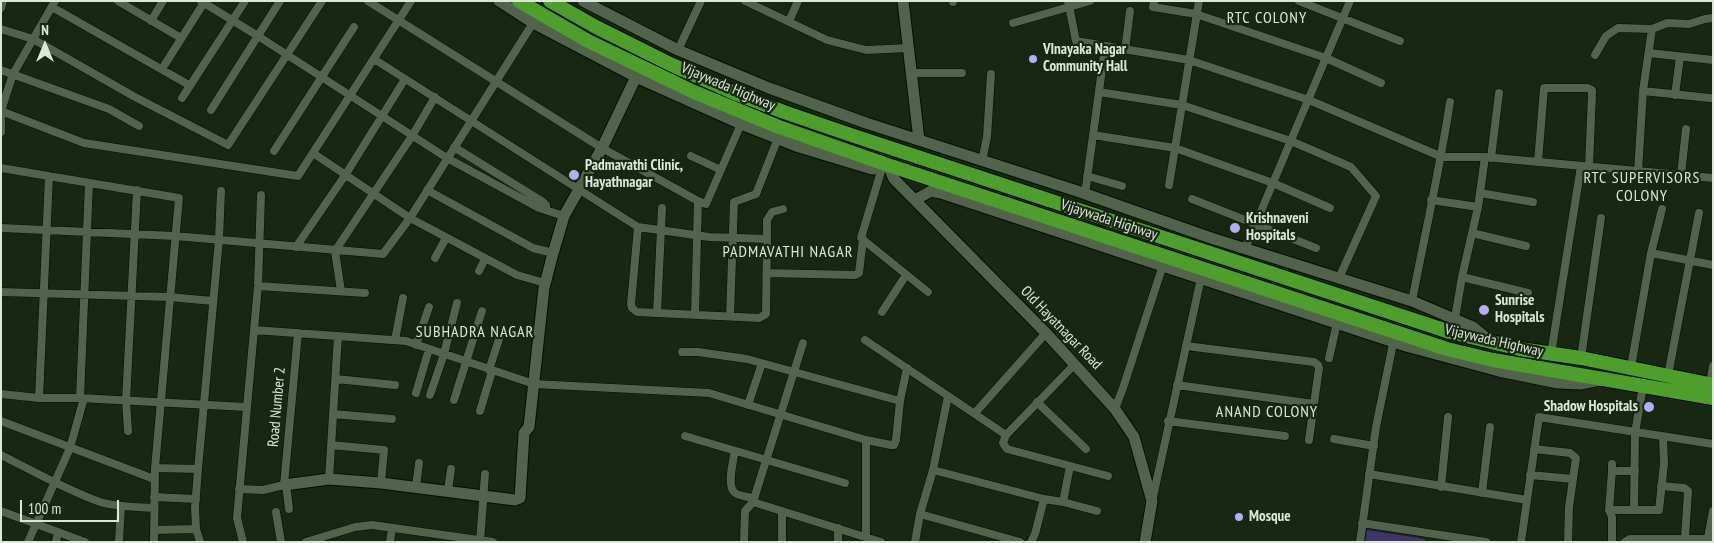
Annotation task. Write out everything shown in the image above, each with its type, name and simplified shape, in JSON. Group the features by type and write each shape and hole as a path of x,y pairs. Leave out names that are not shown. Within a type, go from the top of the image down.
{"highway":[{"name":"Vijaywada Highway","path":"520,1 588,41 694,92 779,127 885,167 1394,337 1493,360 1604,380 1643,386 1712,389"},
{"name":"Vijaywada Highway","path":"550,1 596,27 670,64 737,94 784,112 1409,319 1494,344 1668,375 1712,389"},
{"path":"1564,373 1566,356"}],"street":[{"path":"1,8 3,1"},
{"path":"118,1 181,38"},
{"path":"151,21 164,1"},
{"path":"182,98 245,1"},
{"path":"211,110 280,1"},
{"path":"1,29 33,39 135,98 228,145 322,1"},
{"path":"368,1 602,148 706,204 741,124"},
{"path":"1,111 84,143 298,176 411,1"},
{"path":"499,1 533,23 636,78 741,124 796,146 872,169 885,167 861,238 863,239 859,273 856,276 766,273"},
{"path":"583,1 678,50 769,88 1245,249 1412,300 1473,326 1494,344"},
{"path":"678,50 701,1"},
{"path":"789,22 798,1"},
{"path":"903,1 919,140"},
{"path":"1013,23 1069,5 1090,1"},
{"path":"1154,1 1153,7 1196,14 1326,58 1381,83"},
{"path":"1169,185 1199,1"},
{"path":"1299,1 1400,41"},
{"path":"1245,249 1350,1"},
{"path":"162,69 203,2 447,158 540,208 564,216"},
{"path":"749,2 827,40 866,50 908,48"},
{"path":"1,132 1,111 13,74 53,3 189,86"},
{"path":"1069,5 1076,41 1189,60 1309,100 1442,157 1488,158 1713,178"},
{"path":"1124,50 1130,11"},
{"path":"1596,55 1606,36 1618,28 1652,29 1667,23 1689,24 1704,18 1713,18"},
{"path":"1,228 175,236 383,254 410,218 533,23"},
{"path":"274,151 354,28"},
{"path":"1638,170 1643,91 1652,29"},
{"path":"1085,194 1105,47"},
{"path":"1648,53 1713,60"},
{"path":"1676,94 1680,57"},
{"path":"374,59 638,226 697,235 766,239"},
{"path":"1,70 109,109 139,126"},
{"path":"910,74 962,73"},
{"path":"982,161 987,137 991,74"},
{"path":"240,489 263,490 285,484 329,479 381,483 515,500 520,498 524,432 529,427 545,282 553,253 564,216 602,148 636,78"},
{"path":"296,247 346,174 405,79"},
{"path":"1538,162 1544,88 1588,88 1592,90 1585,166 1551,354"},
{"path":"1643,91 1710,98"},
{"path":"1099,92 1182,105 1291,141 1352,167 1376,196 1339,278"},
{"path":"1455,318 1488,158 1499,93"},
{"path":"341,291 335,251 412,136 434,97"},
{"path":"1412,300 1431,200 1442,157 1450,102"},
{"path":"1680,175 1686,130"},
{"path":"1093,135 1175,148 1274,183 1330,208"},
{"path":"730,316 734,202 756,194 778,138"},
{"path":"454,147 543,202 546,209"},
{"path":"313,153 374,192 410,218 517,275 545,282"},
{"path":"691,156 721,170"},
{"name":"Old Hayatnagar Road","path":"885,167 894,179 1046,333 1115,409 1134,437 1152,501 1145,542"},
{"path":"1,168 178,198 154,468 154,542"},
{"path":"38,398 48,176"},
{"path":"1087,176 1122,186"},
{"path":"28,542 70,448 82,398 89,183"},
{"path":"128,431 126,401 137,190"},
{"path":"427,190 533,248 553,253"},
{"path":"200,542 196,530 196,499 219,239 221,191"},
{"path":"915,200 931,192 941,193 1090,236 1163,265 1337,323 1394,337 1499,371 1558,382 1580,384 1604,380"},
{"path":"1480,193 1533,202"},
{"path":"243,542 237,518 258,286 261,194"},
{"path":"1192,200 1316,248"},
{"path":"1431,200 1478,207"},
{"path":"695,314 698,201"},
{"path":"657,312 662,208"},
{"path":"1631,368 1651,253 1662,208"},
{"path":"638,226 631,304 632,308 637,312 759,318 766,314 766,239 768,216 772,212 783,209"},
{"path":"1668,375 1699,213"},
{"path":"1581,358 1601,218"},
{"path":"1472,233 1526,246"},
{"path":"435,258 446,238"},
{"path":"863,239 928,292"},
{"path":"1651,253 1713,265"},
{"path":"479,271 485,259"},
{"path":"1115,409 1124,388 1163,265"},
{"path":"882,312 906,275"},
{"path":"1462,277 1528,293"},
{"path":"1152,501 1168,421 1201,278"},
{"path":"258,286 365,293"},
{"path":"1,292 169,297 213,301"},
{"path":"395,340 403,298"},
{"path":"430,394 444,354 457,304"},
{"path":"416,345 429,307"},
{"path":"454,400 482,311"},
{"path":"1329,358 1337,323"},
{"path":"254,330 406,341 534,384 709,393 866,440 894,444 907,368"},
{"name":"Road Number 2","path":"289,509 285,484 298,333"},
{"path":"975,413 1046,333"},
{"path":"329,479 338,336"},
{"path":"480,411 500,336"},
{"path":"1360,542 1369,474 1394,337"},
{"path":"865,340 1006,434"},
{"path":"744,542 745,511 753,500 803,343"},
{"path":"1186,346 1314,362 1318,365 1320,368 1309,440"},
{"path":"416,394 429,349"},
{"path":"682,352 710,353 747,359 900,401"},
{"path":"748,405 762,363"},
{"path":"1075,364 1006,434 1003,443 1007,449 1108,476"},
{"path":"1712,389 1713,366"},
{"path":"336,380 395,385"},
{"path":"1177,385 1314,404"},
{"path":"1634,510 1635,433 1643,386"},
{"path":"1,394 38,398 82,398 246,407"},
{"path":"915,542 920,514 933,470 948,396"},
{"path":"1036,402 1086,449"},
{"path":"333,414 392,419"},
{"path":"1441,487 1448,417"},
{"path":"1521,542 1539,417 1713,444"},
{"path":"1,421 154,479"},
{"path":"1168,421 1285,436"},
{"path":"1482,494 1490,427"},
{"path":"686,436 845,483"},
{"path":"1609,510 1659,510 1662,486 1663,437"},
{"path":"1334,439 1374,446"},
{"path":"866,440 866,537"},
{"path":"331,445 384,450 381,483"},
{"path":"1534,449 1574,454 1576,458 1568,542"},
{"path":"735,451 730,485 732,491 736,494 782,511 881,542"},
{"path":"1,455 100,502 121,506 154,508"},
{"path":"416,487 419,463"},
{"path":"1063,502 1070,466"},
{"path":"1612,542 1612,517 1609,510 1612,467 1635,471"},
{"path":"154,468 198,469"},
{"path":"448,491 451,470"},
{"path":"933,470 1097,511"},
{"path":"480,541 485,474"},
{"path":"1369,474 1527,500"},
{"path":"1530,475 1573,479"},
{"path":"1662,486 1688,490 1686,538"},
{"path":"154,497 196,499"},
{"path":"1030,542 1035,534 1044,499"},
{"path":"119,542 121,506"},
{"path":"1624,542 1630,539 1706,539 1713,510"},
{"path":"1,511 85,542"},
{"path":"782,511 782,542"},
{"path":"276,512 281,542"},
{"path":"920,514 1020,542"},
{"path":"1362,523 1430,538 1486,542"},
{"path":"306,542 355,527 372,525 436,538 492,542"},
{"path":"390,542 392,528"},
{"path":"838,528 838,542"},
{"path":"154,530 196,530"},
{"path":"56,542 58,532"}],"shaded area":[{"path":"1367,530 1425,539 1424,542 1365,542"}],"place":[{"name":"VInayaka Nagar Community Hall","path":"1033,59"},
{"name":"Padmavathi Clinic, Hayathnagar","path":"574,175"},
{"name":"Krishnaveni Hospitals","path":"1235,228"},
{"name":"Sunrise Hospitals","path":"1484,310"},
{"name":"Shadow Hospitals","path":"1649,407"},
{"name":"Mosque","path":"1239,517"}],"district":[{"name":"RTC COLONY","path":"1267,18"},
{"name":"RTC SUPERVISORS COLONY","path":"1642,187"},
{"name":"PADMAVATHI NAGAR","path":"788,252"},
{"name":"SUBHADRA NAGAR","path":"475,332"},
{"name":"ANAND COLONY","path":"1267,412"}]}
